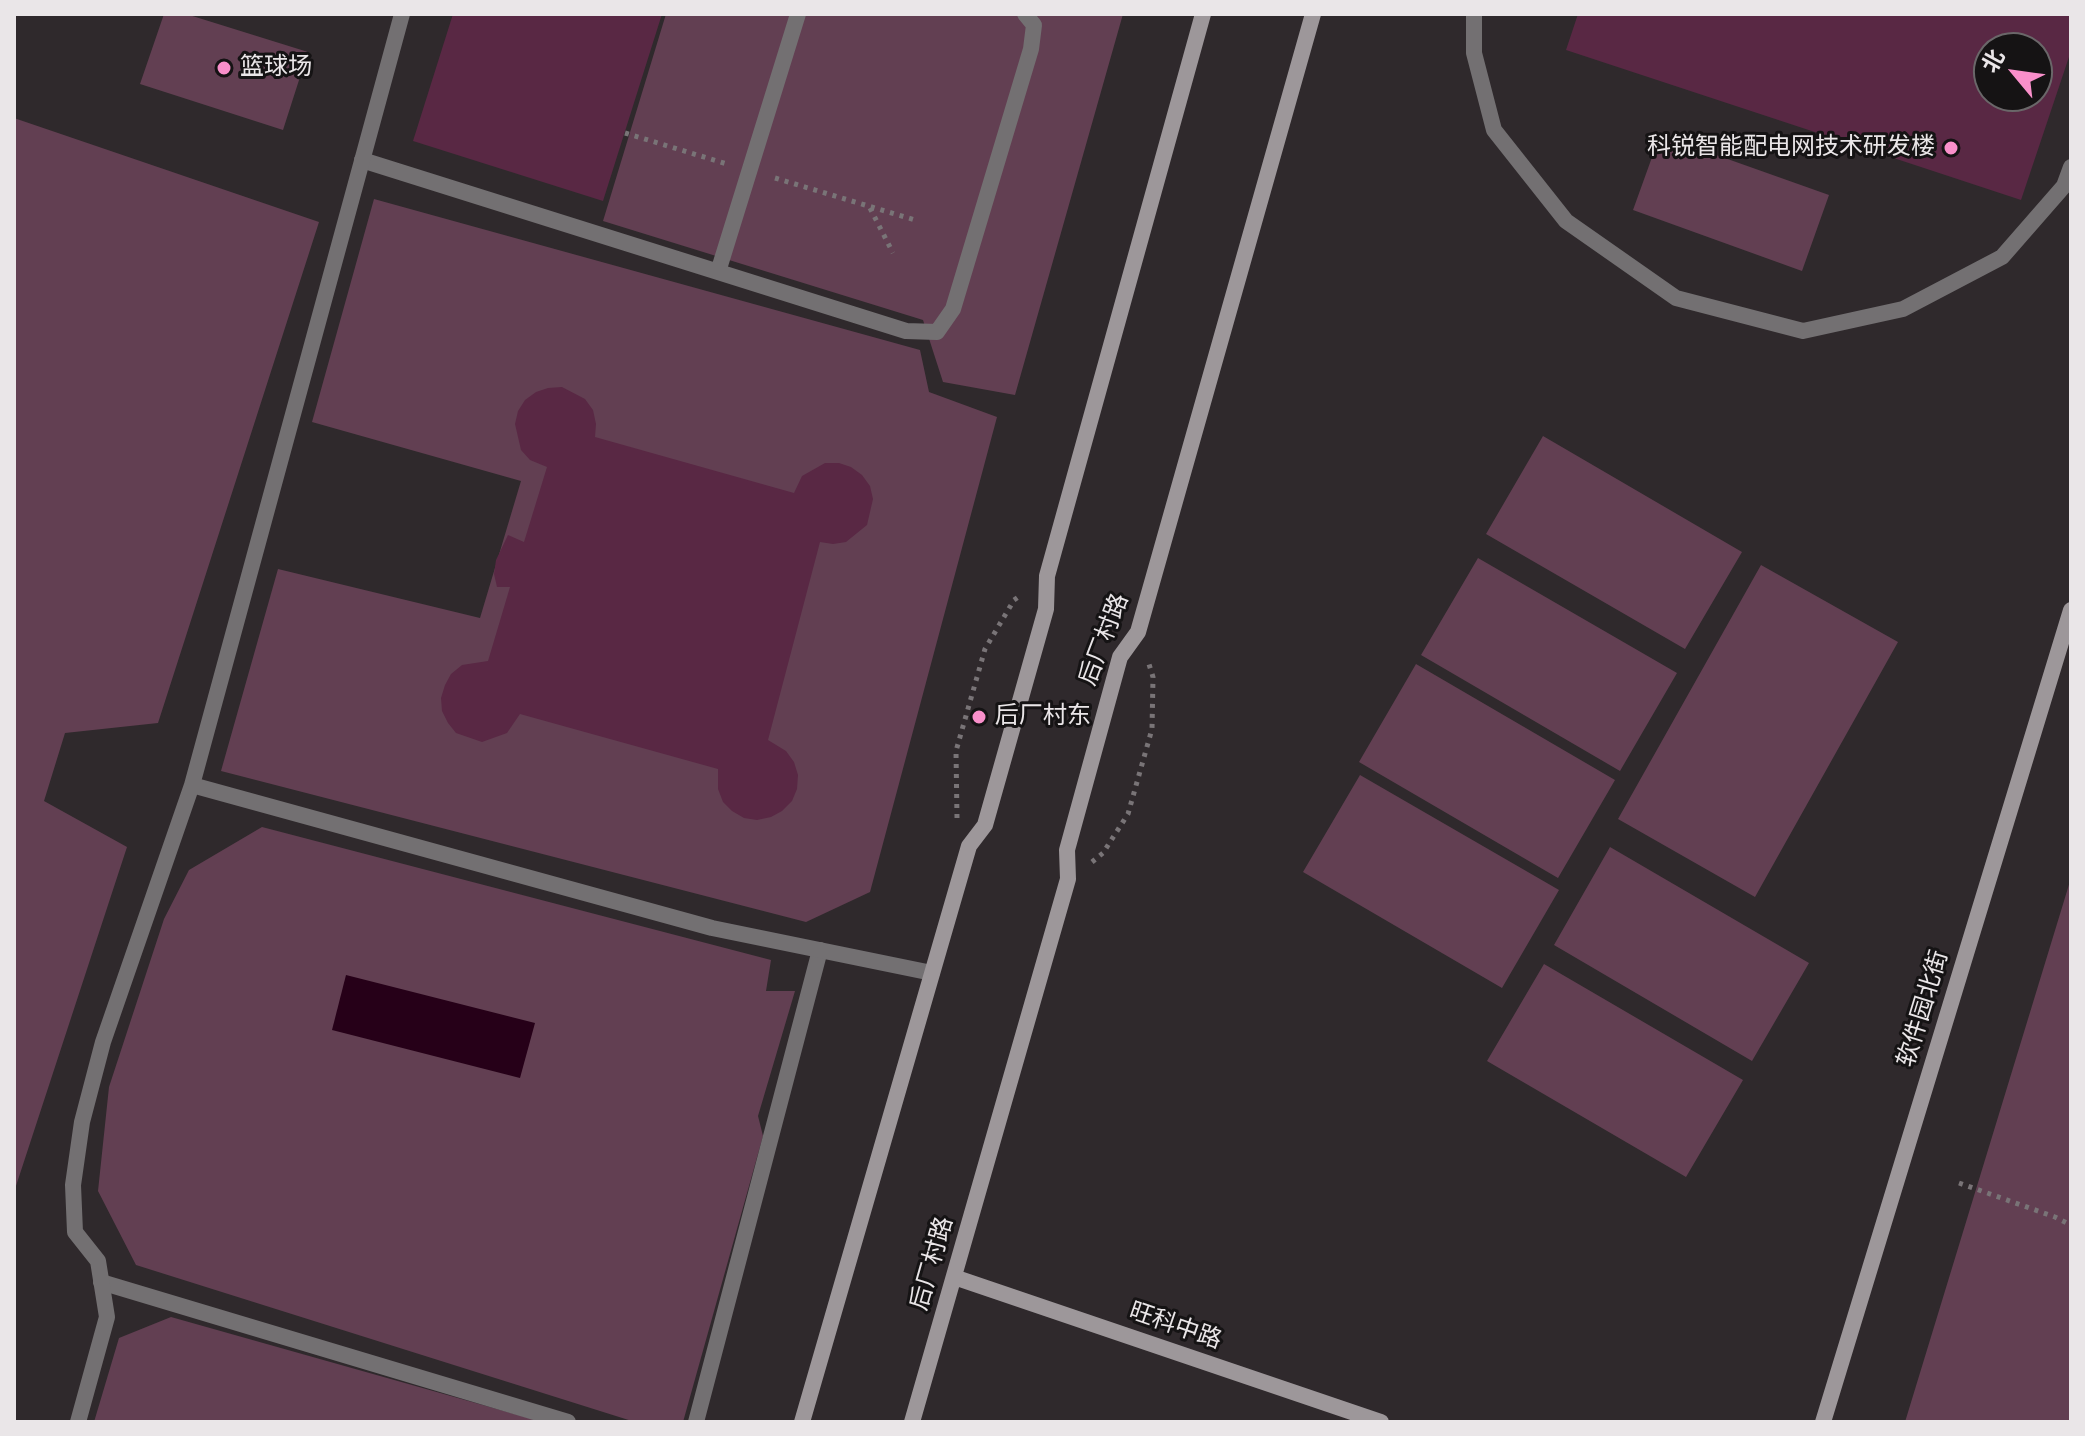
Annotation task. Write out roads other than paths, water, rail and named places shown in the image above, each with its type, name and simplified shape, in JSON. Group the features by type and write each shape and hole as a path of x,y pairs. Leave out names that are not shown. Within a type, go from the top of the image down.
{"main road":[{"path":"802,1422 969,846 985,825 1046,609 1047,576 1203,14"},
{"name":"后厂村路","path":"912,1422 1068,879 1067,850 1120,657 1138,632 1313,14"},
{"name":"软件园北街","path":"1823,1422 2071,610"},
{"name":"旺科中路","path":"954,1277 1381,1422"}],"street":[{"path":"78,1422 107,1317 98,1261 75,1232 73,1185 82,1122 103,1042 192,785 402,14"},
{"path":"718,272 798,14"},
{"path":"362,160 906,331 937,332 953,309 1031,49 1034,25 1025,14"},
{"path":"1474,14 1474,53 1494,130 1566,221 1676,298 1775,324 1803,331 1903,309 2002,257 2064,186 2071,167"},
{"path":"192,785 712,928 932,973"},
{"path":"696,1422 820,950"},
{"path":"101,1282 568,1422"}],"place":[{"name":"篮球场","path":"224,68"},
{"name":"科锐智能配电网技术研发楼","path":"1951,148"},
{"name":"后厂村东","path":"979,717"}]}
